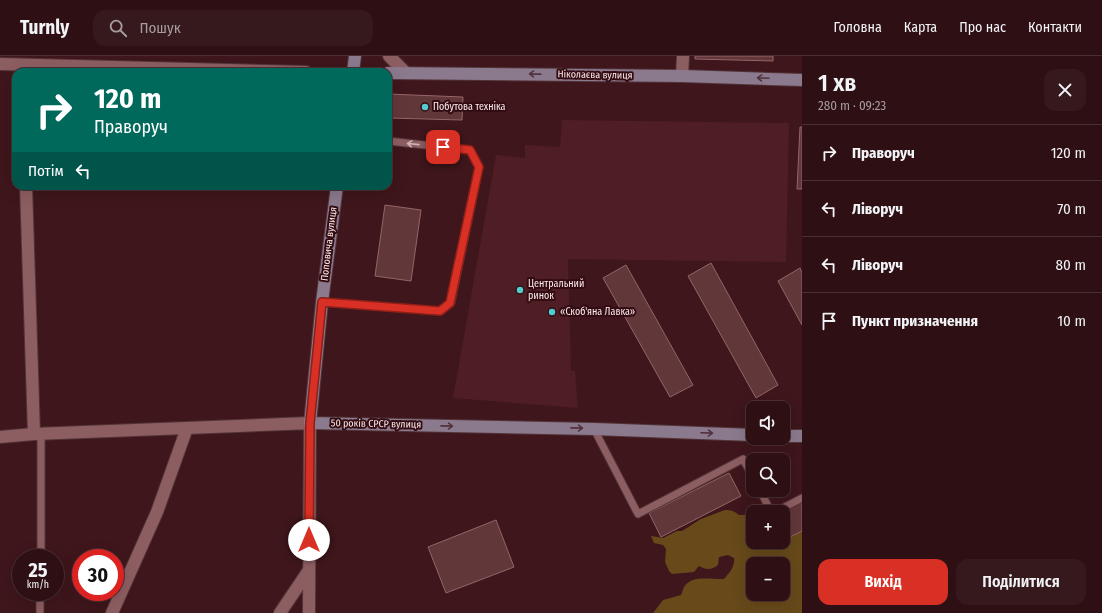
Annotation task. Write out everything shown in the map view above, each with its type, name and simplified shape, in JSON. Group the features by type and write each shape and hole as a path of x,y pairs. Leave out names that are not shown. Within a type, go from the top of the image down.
{"street":[{"path":"354,68 355,56"},
{"path":"389,56 406,73"},
{"path":"682,76 683,56"},
{"path":"0,64 164,68"},
{"name":"Ніколаєва вулиця","path":"392,73 682,76 802,80"},
{"path":"26,190 38,434"},
{"name":"Поповича вулиця","path":"309,613 310,423 322,302 336,190"},
{"name":"50 років СРСР вулиця","path":"0,437 38,434 310,423 746,434"},
{"path":"112,613 157,512 187,428"},
{"path":"790,436 802,436"},
{"path":"280,613 309,570"}],"lane":[{"path":"322,302 440,311 450,303 479,167 470,150 392,141"},
{"path":"594,429 638,514 743,459 746,465"},
{"path":"38,434 40,549"},
{"path":"788,505 802,498"},
{"path":"40,601 40,611"}],"shaded area":[{"name":"Центральний ринок","path":"562,120 789,123 786,262 568,259 571,371 575,371 578,408 453,398 496,155 525,158 525,145 560,147"},
{"path":"725,510 729,510 739,515 746,515 746,549 790,549 790,532 802,528 802,613 653,613 663,600 681,595 684,587 692,580 702,578 724,579 733,567 734,558 728,555 719,557 718,565 711,569 699,566 694,572 672,574 665,562 666,549 663,545 654,543 651,536 663,538 677,531 682,531 701,519"}],"building":[{"path":"695,56 773,56 773,61 695,59"},
{"name":"Побутова техніка","path":"392,94 463,97 462,120 392,118"},
{"path":"800,127 802,127 802,189 797,189"},
{"path":"385,205 421,210 411,281 375,276"},
{"path":"711,263 778,385 756,398 688,276"},
{"path":"626,265 693,385 670,397 603,278"},
{"path":"800,268 802,273 802,325 778,281"},
{"path":"729,473 741,496 661,537 649,513"},
{"path":"802,502 802,531 790,537 790,508"},
{"path":"496,520 514,567 446,593 428,547"}],"place":[{"name":"Побутова техніка","path":"425,107"},
{"name":"Центральний ринок","path":"520,290"},
{"name":"«Скоб'яна Лавка»","path":"552,312"}],"route":[{"path":"309,540 310,423 322,302 440,311 450,303 479,167 470,150 443,147"}]}
